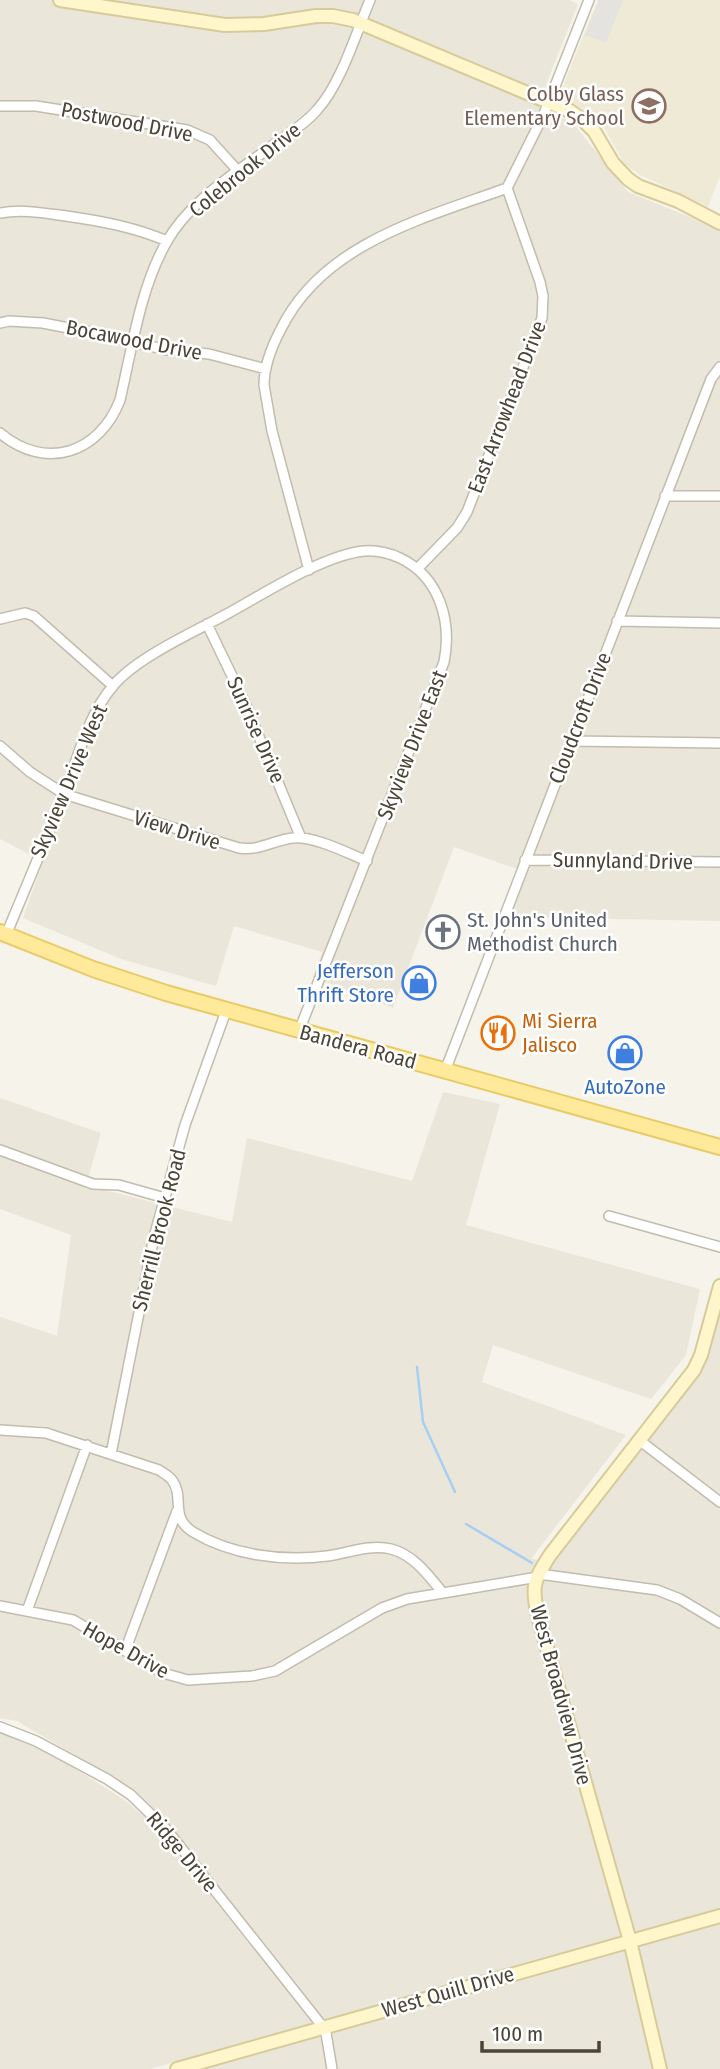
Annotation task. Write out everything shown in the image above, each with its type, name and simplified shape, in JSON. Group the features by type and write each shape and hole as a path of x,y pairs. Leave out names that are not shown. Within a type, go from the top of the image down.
{"main road":[{"name":"Bandera Road","path":"3,933 106,974 226,1011 720,1147"}],"street":[{"path":"60,0 225,25 264,24 316,16 343,17 570,111 583,120 598,137 613,163 628,179 720,223"},
{"name":"Colebrook Drive","path":"0,433 22,448 52,454 75,450 106,427 120,400 149,281 167,242 187,214 206,196 307,120 321,106 336,82 370,0"},
{"path":"309,570 272,431 264,385 271,349 288,315 310,288 349,255 397,228 507,188 548,102 589,0"},
{"name":"Postwood Drive","path":"0,106 36,106 187,130 210,140 239,172"},
{"name":"East Arrowhead Drive","path":"417,569 457,528 467,512 542,318 543,296 540,282 507,188"},
{"path":"0,213 39,212 100,221 136,229 167,242"},
{"name":"Bocawood Drive","path":"0,323 43,323 167,350 199,352 266,369"},
{"name":"Cloudcroft Drive","path":"445,1071 665,496 711,379 720,367"},
{"path":"665,496 720,496"},
{"name":"Skyview Drive East","path":"299,1031 444,662 447,630 439,598 429,582 417,569 396,556 377,551 350,553 309,570"},
{"name":"Skyview Drive West","path":"3,933 64,794 82,743 99,706 113,686 128,671 146,659 309,570"},
{"path":"0,619 25,613 34,617 113,686"},
{"path":"617,621 720,623"},
{"name":"Sunrise Drive","path":"207,624 245,703 300,838"},
{"path":"571,741 720,743"},
{"name":"View Drive","path":"0,746 30,772 64,794 239,848 262,848 300,838"},
{"path":"300,838 339,849 367,861"},
{"name":"Sunnyland Drive","path":"525,860 720,862"},
{"name":"Sherrill Brook Road","path":"111,1454 148,1264 164,1198 185,1125 226,1011"},
{"path":"0,1150 93,1184 119,1185 164,1198"},
{"path":"609,1216 720,1247"},
{"name":"West Broadview Drive","path":"660,2069 630,1941 533,1591 538,1575 550,1555 698,1363 720,1286"},
{"path":"0,1430 46,1433 159,1470 172,1480 183,1523 191,1531 209,1540 257,1554 301,1558 365,1548 390,1548 418,1564 443,1593"},
{"path":"639,1440 720,1502"},
{"path":"27,1611 87,1445"},
{"path":"125,1651 178,1509"},
{"name":"Hope Drive","path":"0,1606 73,1620 163,1673 188,1679 265,1674 284,1667 382,1608 407,1600 538,1575 657,1590 680,1599 720,1623"},
{"name":"Ridge Drive","path":"0,1727 36,1741 107,1779 131,1796 167,1830 324,2027 332,2069"},
{"name":"West Quill Drive","path":"177,2069 720,1916"}],"shaded area":[{"path":"0,0 569,0 578,4 538,105 573,123 628,192 720,229 720,921 509,917 526,872 454,847 393,1008 313,977 322,952 234,926 216,986 121,959 23,918 43,861 0,839"},
{"name":"Colby Glass Elementary School","path":"598,0 720,0 720,176 708,207 640,175 624,163 605,129 591,114 564,98 561,91"},
{"path":"599,0 623,0 606,43 585,35"},
{"path":"443,1092 500,1104 466,1225 700,1289 686,1355 651,1399 493,1345 482,1382 626,1435 531,1559 553,1561 705,1364 720,1307 720,2069 202,2069 331,2032 167,1825 129,1787 17,1721 0,1718 0,1436 44,1438 45,1426 0,1425 0,1317 57,1336 71,1235 0,1209 0,1098 101,1133 85,1189 104,1190 232,1222 247,1138 412,1181"},
{"path":"0,1730 49,1752 126,1801 160,1830 312,2023 150,2069 0,2069"}],"waterway":[{"path":"417,1367 423,1422 455,1492"},
{"path":"466,1524 532,1563"}],"place":[{"name":"Colby Glass Elementary School","path":"649,106"},
{"name":"St. John's United Methodist Church","path":"443,932"},
{"name":"Jefferson Thrift Store","path":"419,983"},
{"name":"Mi Sierra Jalisco","path":"498,1033"},
{"name":"AutoZone","path":"625,1053"}]}
